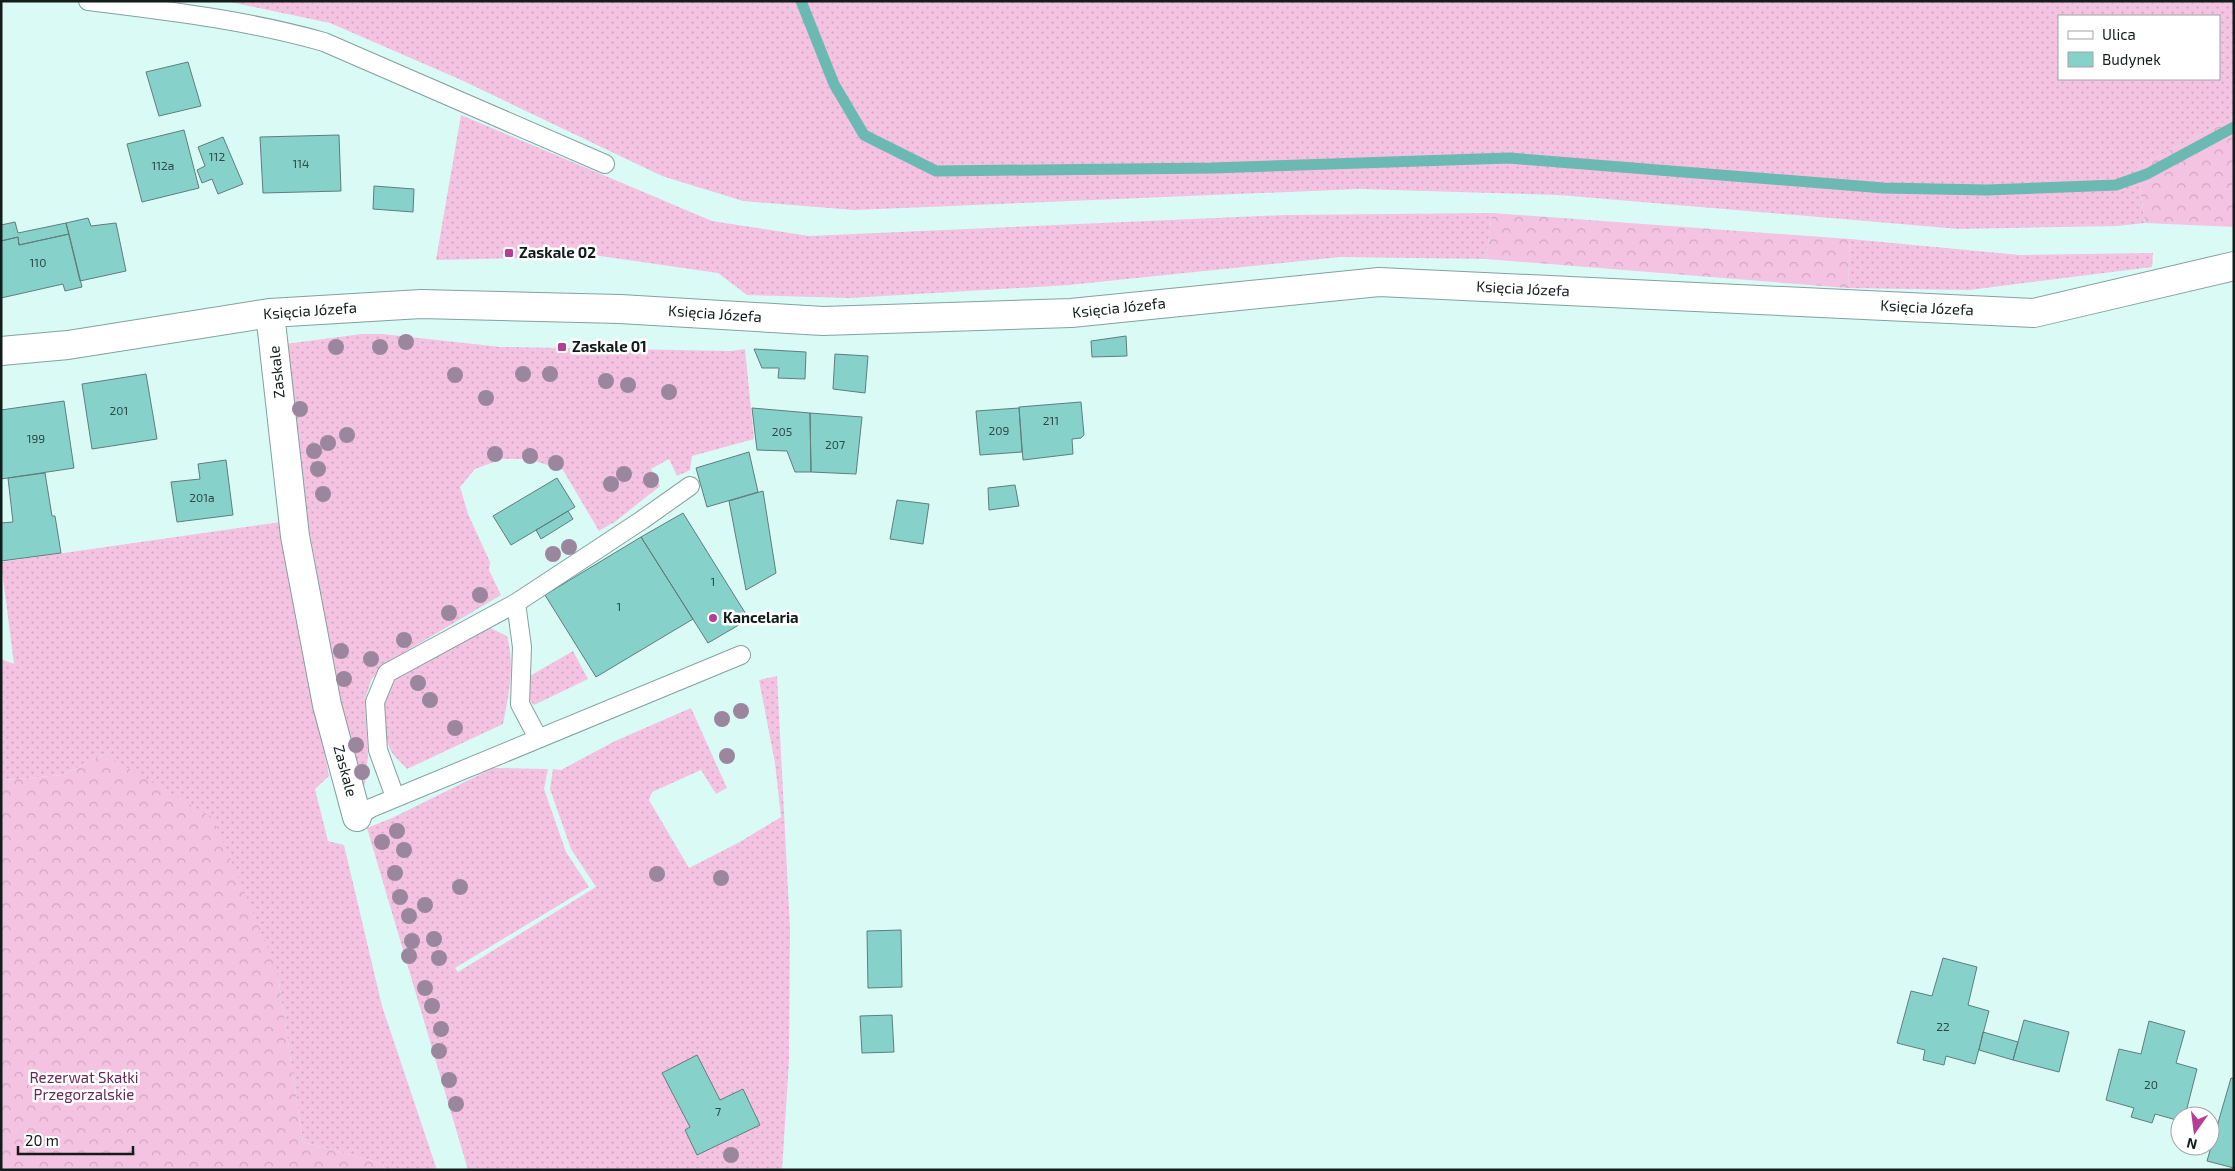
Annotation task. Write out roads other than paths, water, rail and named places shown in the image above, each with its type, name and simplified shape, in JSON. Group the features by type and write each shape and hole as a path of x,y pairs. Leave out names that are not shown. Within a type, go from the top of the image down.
{"street":[{"name":"Księcia Józefa","path":"1,351 68,346 270,312 421,304 620,309 823,321 1071,313 1379,282 2034,312 2234,266"},
{"name":"Zaskale","path":"270,312 295,536 327,705 357,817"}],"lane":[{"path":"88,1 226,19 324,42 604,164"},
{"path":"395,797 378,750 375,702 387,673 516,603 690,486"},
{"path":"516,603 522,647 520,704 538,738"},
{"name":"Zaskale","path":"357,817 395,797 741,655"}],"waterway":[{"path":"801,1 834,84 864,135 936,171 1212,168 1509,158 1884,188 1987,190 2116,185 2147,174 2234,127"}],"place":[{"name":"Zaskale 02","path":"509,253"},
{"name":"Zaskale 01","path":"562,347"},
{"name":"Kancelaria","path":"713,618"}],"park label":[{"name":"Rezerwat Skałki Przegorzalskie","path":"84,1086"}]}
